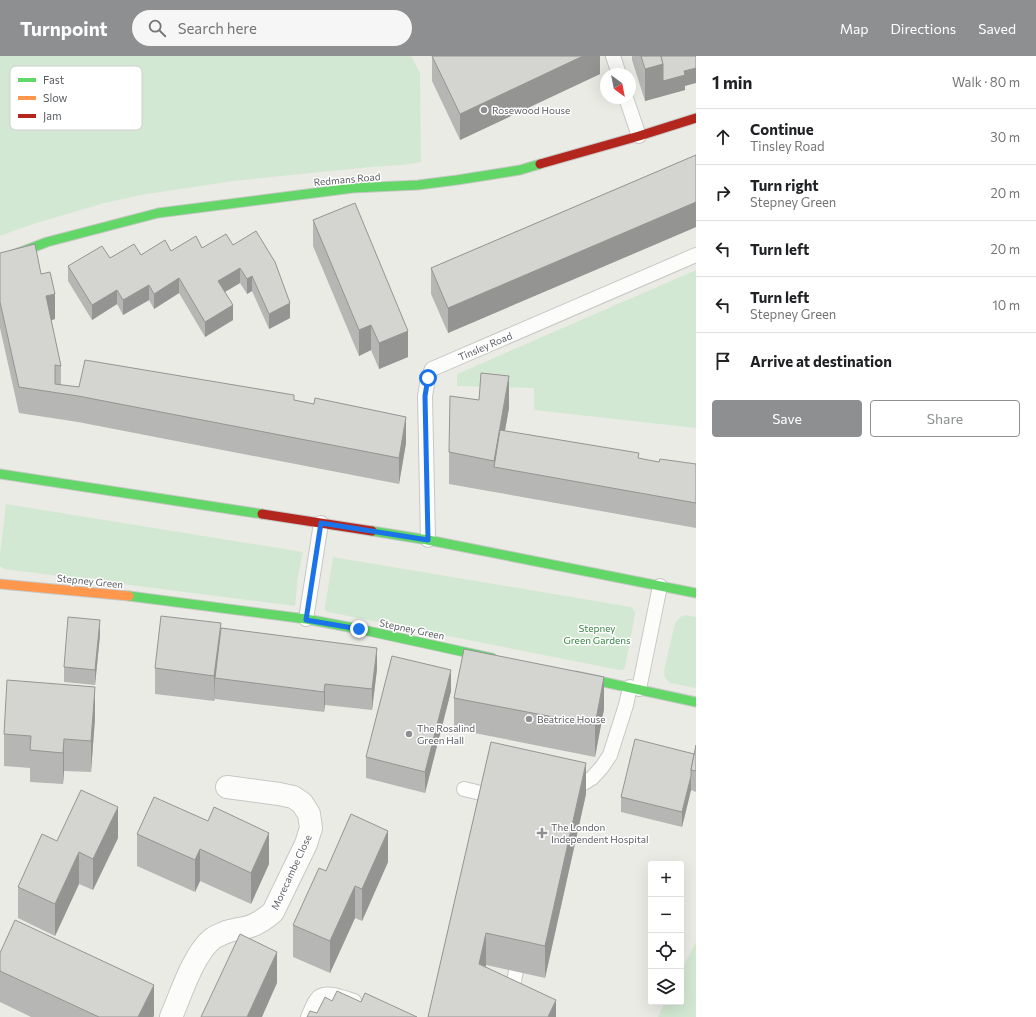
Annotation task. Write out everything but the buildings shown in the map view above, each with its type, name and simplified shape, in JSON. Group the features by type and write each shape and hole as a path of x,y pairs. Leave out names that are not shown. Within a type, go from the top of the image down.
{"street":[{"name":"Redmans Road","path":"0,260 47,242 158,213 353,188 418,185 520,170 696,118"},
{"path":"0,474 428,540 696,592"},
{"name":"Stepney Green","path":"0,584 135,597 306,620 359,629 498,659"},
{"path":"568,674 696,702"},
{"name":"Morecambe Close","path":"171,1017 193,966 202,950 214,938 228,931 245,928 256,924 274,912 306,844 311,828 309,814 302,803 293,797 227,787"}],"lane":[{"path":"613,56 617,68"},
{"path":"628,104 639,136"},
{"name":"Tinsley Road","path":"428,540 425,396 428,378 432,369 696,255"},
{"path":"306,620 321,523"},
{"path":"570,791 592,778 610,755 626,706 634,688 660,586"},
{"path":"464,789 485,794"},
{"path":"512,991 516,971"},
{"path":"308,1017 317,998 322,994 328,994 365,1004"}],"green space":[{"path":"0,56 411,56 420,73 421,162 233,181 141,195 101,204 33,224 0,236"},
{"path":"696,270 696,428 534,410 534,388 457,386 457,374"},
{"path":"6,504 303,552 298,576 295,606 4,569 0,566 0,554"},
{"name":"Stepney Green Gardens","path":"333,557 631,607 635,614 625,667 623,670 619,670 328,612 325,610 325,607"},
{"path":"686,615 696,617 696,688 670,683 665,678 664,671 675,623 680,617"},
{"path":"696,942 696,1017 658,1017 664,1005 684,1005 684,965"}],"traffic: fast":[{"path":"0,260 47,242 158,213 353,188 418,185 457,180 520,170 540,164"},
{"path":"0,474 262,514"},
{"path":"372,531 428,540 696,593"},
{"path":"129,596 306,619 492,658"},
{"path":"576,676 696,702"}],"traffic: slow":[{"path":"0,584 129,596"}],"traffic: jam":[{"path":"540,164 696,118"},
{"path":"262,514 372,531"}],"place":[{"name":"Rosewood House","path":"484,110"},
{"name":"Beatrice House","path":"529,719"},
{"name":"The Rosalind Green Hall","path":"409,734"},
{"name":"The London Independent Hospital","path":"542,833"}],"route":[{"path":"359,629 306,620 321,523 428,540 425,396 428,378"}]}
